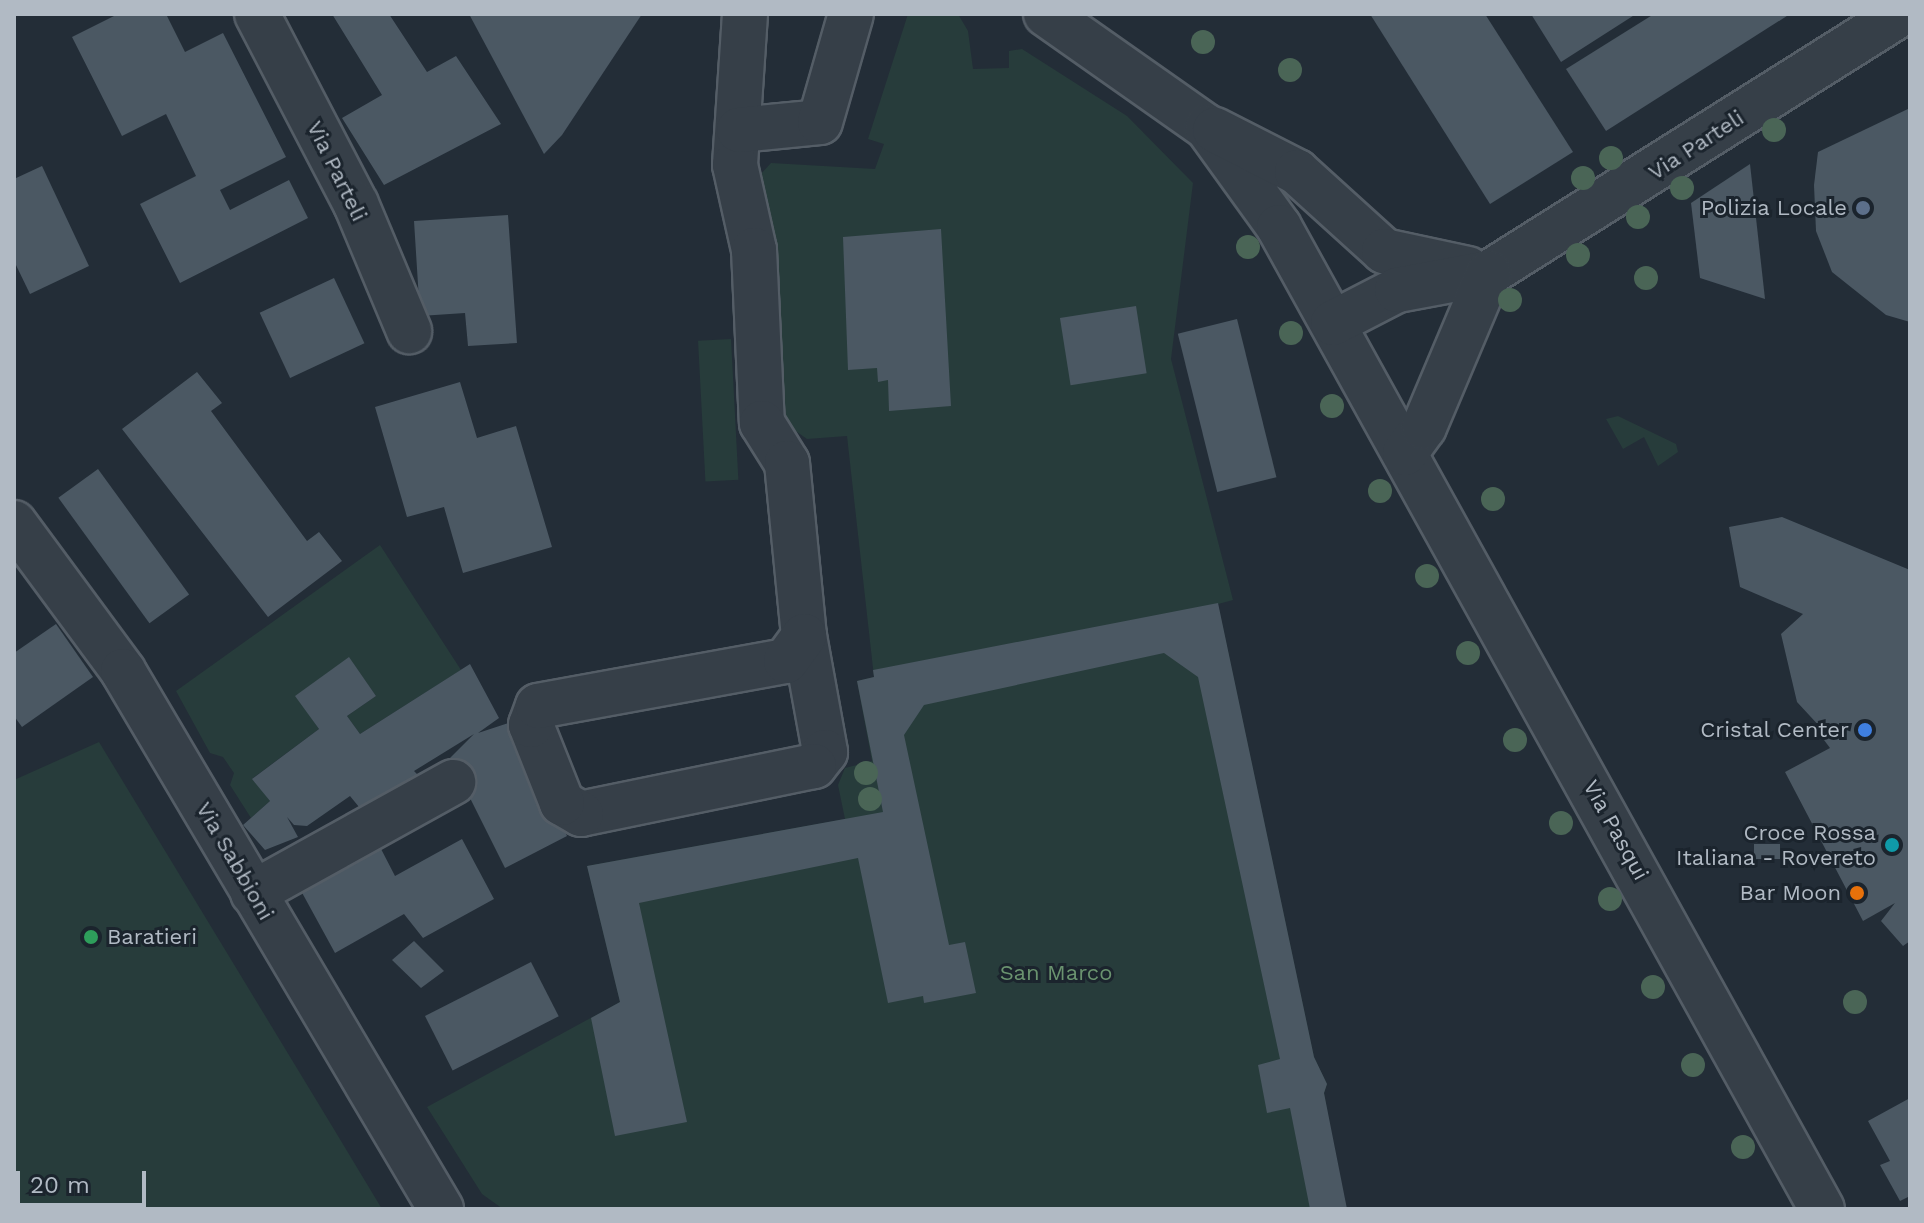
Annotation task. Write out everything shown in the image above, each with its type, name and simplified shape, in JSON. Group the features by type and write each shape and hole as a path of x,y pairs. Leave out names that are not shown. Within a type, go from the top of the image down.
{"street":[{"name":"Via Parteli","path":"257,14 356,204 409,331"},
{"path":"745,14 735,165 754,250 762,423 787,463 804,636 825,752 814,766 581,814 562,803 531,725 538,706 786,661 804,636"},
{"path":"739,130 820,122 851,14"},
{"path":"1046,14 1207,127 1297,172 1384,251 1489,273 1424,427 1405,453 1279,227 1207,127"},
{"name":"Via Parteli","path":"1333,323 1397,290 1489,273 1900,14"},
{"name":"Via Pasqui","path":"1405,453 1822,1209"},
{"name":"Via Sabbioni","path":"14,523 123,671 441,1209"},
{"path":"253,893 453,782"}],"green space":[{"name":"San Marco","path":"908,14 958,14 968,31 973,69 1009,68 1009,51 1022,49 1127,116 1193,183 1171,359 1233,600 1218,604 1314,1057 1327,1084 1324,1093 1345,1209 503,1209 482,1194 427,1107 620,1002 587,866 845,819 838,785 845,768 872,761 857,681 874,677 847,436 807,439 780,420 758,177 771,163 875,169 884,144 868,139"},
{"path":"731,339 738,480 705,482 698,341"},
{"path":"1618,416 1676,444 1678,452 1658,466 1644,437 1623,449 1606,419"},
{"path":"380,545 461,670 360,734 347,716 376,696 349,658 296,696 319,729 253,778 270,801 251,818 230,785 234,773 223,757 210,753 176,691"},
{"path":"99,742 382,1209 14,1209 14,780"}],"building":[{"path":"118,14 166,14 185,52 223,33 286,157 220,190 230,210 289,180 308,218 180,283 140,204 196,176 166,114 122,136 72,37"},
{"path":"332,14 389,14 427,72 456,56 501,124 384,185 342,118 382,95"},
{"path":"469,14 642,14 562,135 544,154"},
{"path":"1370,14 1485,14 1573,152 1490,204"},
{"path":"1531,14 1636,14 1561,62"},
{"path":"1654,14 1790,14 1606,131 1566,69"},
{"name":"Polizia Locale","path":"1910,108 1910,322 1886,315 1832,272 1816,231 1814,185 1818,152"},
{"path":"1750,164 1765,299 1700,278 1691,203"},
{"path":"42,166 89,266 30,294 14,261 14,179"},
{"path":"508,215 517,343 468,346 465,313 420,316 414,221"},
{"path":"941,229 951,406 889,411 888,380 878,382 877,368 848,370 843,237"},
{"path":"334,278 364,343 290,378 260,313"},
{"path":"1136,306 1147,373 1071,385 1060,318"},
{"path":"1237,319 1276,477 1217,492 1178,334"},
{"path":"197,372 222,403 211,411 307,541 319,532 342,561 268,617 122,429"},
{"path":"460,382 477,438 516,426 552,547 463,573 444,507 407,517 375,407"},
{"path":"98,469 189,594 149,623 58,498"},
{"name":"Cristal Center","path":"1782,517 1910,570 1910,941 1903,946 1881,921 1895,903 1863,921 1785,772 1830,748 1818,732 1822,729 1797,702 1781,634 1803,614 1740,587 1729,527"},
{"path":"1218,603 1314,1057 1327,1084 1324,1093 1347,1209 1310,1209 1290,1108 1267,1113 1258,1065 1280,1059 1198,677 1164,653 924,705 904,735 949,945 965,942 976,993 924,1003 923,996 888,1003 858,858 639,903 687,1122 615,1136 591,1018 620,1002 587,866 883,812 857,681 874,677 873,670"},
{"path":"56,624 93,677 22,727 14,716 14,653"},
{"path":"349,657 376,696 347,716 360,734 470,664 499,718 478,733 515,721 567,836 505,868 450,758 474,734 414,771 426,783 368,818 350,796 307,826 294,825 287,817 298,837 265,850 243,825 270,801 252,779 319,729 295,696"},
{"path":"462,839 494,899 423,938 404,914 335,953 300,889 379,845 395,876"},
{"path":"1754,844 1780,844 1780,859 1754,859"},
{"path":"414,941 444,971 421,988 392,960"},
{"path":"531,962 559,1016 453,1070 425,1016"},
{"path":"1910,1098 1910,1196 1900,1201 1880,1165 1890,1161 1868,1121"}],"place":[{"name":"Polizia Locale","path":"1863,208"},
{"name":"Cristal Center","path":"1865,730"},
{"name":"Croce Rossa Italiana - Rovereto","path":"1892,845"},
{"name":"Bar Moon","path":"1857,893"},
{"name":"Baratieri","path":"91,937"}]}
